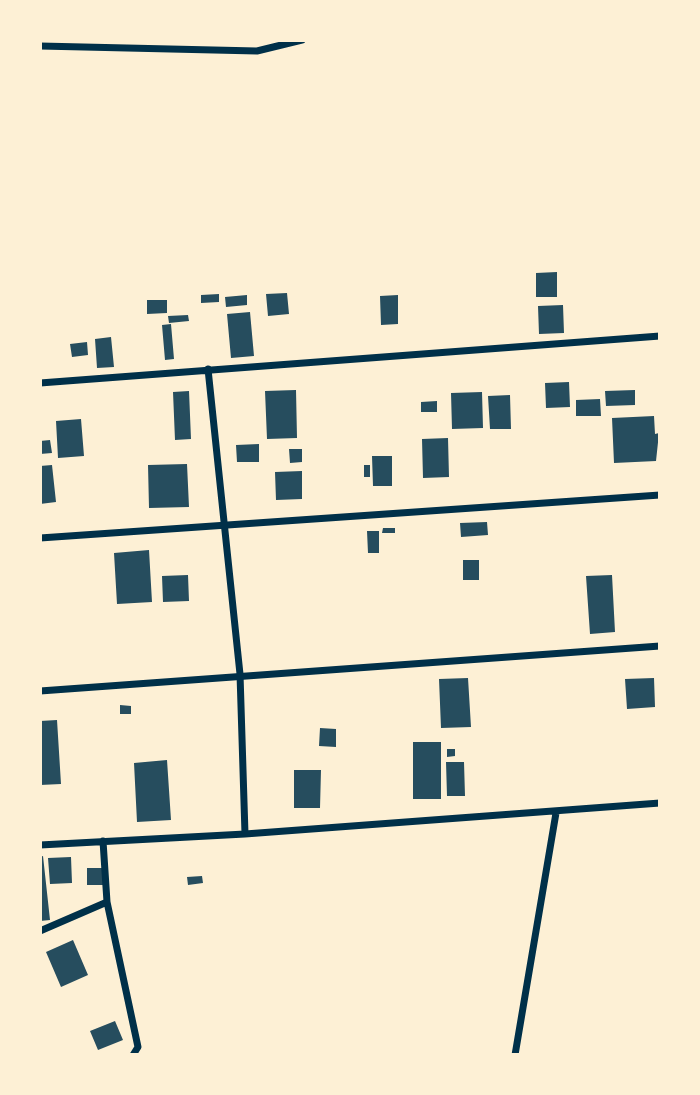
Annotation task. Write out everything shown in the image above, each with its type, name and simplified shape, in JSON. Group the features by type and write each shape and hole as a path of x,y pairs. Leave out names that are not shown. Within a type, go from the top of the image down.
{"street":[{"path":"40,46 257,51 302,40"},
{"path":"40,383 660,337"},
{"path":"208,369 240,674 245,834"},
{"path":"40,538 225,523 660,495"},
{"path":"40,691 240,674 660,646"},
{"path":"40,845 556,813 660,803"},
{"path":"515,1055 556,813"},
{"path":"103,841 107,902 138,1047 133,1055"},
{"path":"40,931 107,902"}],"building":[{"path":"557,272 557,297 536,297 536,273"},
{"path":"287,293 289,314 268,316 266,294"},
{"path":"219,294 219,302 201,303 201,295"},
{"path":"247,295 247,305 226,307 225,297"},
{"path":"398,295 398,324 381,325 380,296"},
{"path":"147,300 167,300 167,313 147,314"},
{"path":"563,305 564,333 539,334 538,306"},
{"path":"250,312 254,356 231,358 227,314"},
{"path":"188,315 189,321 169,323 168,316"},
{"path":"171,324 174,359 165,360 162,325"},
{"path":"111,337 114,367 97,368 95,339"},
{"path":"87,342 88,355 72,357 70,344"},
{"path":"569,382 570,407 546,408 545,383"},
{"path":"296,390 297,438 267,439 265,391"},
{"path":"635,390 635,405 606,406 605,391"},
{"path":"189,391 191,439 175,440 173,392"},
{"path":"482,392 483,428 452,429 451,393"},
{"path":"510,395 511,429 490,429 488,396"},
{"path":"600,399 601,416 576,416 576,400"},
{"path":"437,401 437,412 421,412 421,402"},
{"path":"654,416 655,434 659,433 656,461 614,463 612,418"},
{"path":"81,419 84,456 58,458 56,421"},
{"path":"448,438 449,477 423,478 422,439"},
{"path":"50,440 52,453 40,454 40,441"},
{"path":"259,444 259,462 237,462 236,445"},
{"path":"289,449 302,449 302,462 290,463"},
{"path":"372,456 392,456 392,486 373,486"},
{"path":"187,464 189,507 149,508 148,465"},
{"path":"52,465 56,502 40,504 40,466"},
{"path":"364,465 370,465 370,477 364,477"},
{"path":"302,471 302,499 276,500 275,472"},
{"path":"487,522 488,535 461,537 460,523"},
{"path":"383,528 395,528 395,533 382,533"},
{"path":"367,531 379,531 379,553 368,553"},
{"path":"149,550 152,602 117,604 114,553"},
{"path":"463,560 479,560 479,580 463,580"},
{"path":"188,575 189,601 163,602 162,576"},
{"path":"612,575 615,632 590,634 586,576"},
{"path":"468,678 471,727 441,728 439,679"},
{"path":"654,678 655,707 627,709 625,679"},
{"path":"120,705 131,706 131,714 120,714"},
{"path":"57,720 61,784 40,785 40,721"},
{"path":"320,728 336,729 336,747 319,746"},
{"path":"413,742 441,742 441,799 413,799"},
{"path":"447,749 455,749 455,756 447,757"},
{"path":"167,760 171,820 137,822 134,763"},
{"path":"446,762 464,762 465,796 447,796"},
{"path":"294,770 321,770 320,808 294,808"},
{"path":"43,856 50,920 40,921 40,857"},
{"path":"71,857 72,883 50,884 48,858"},
{"path":"87,868 104,868 104,885 87,885"},
{"path":"202,876 203,883 188,885 187,877"},
{"path":"73,940 88,975 61,987 46,952"},
{"path":"115,1021 123,1040 98,1050 90,1031"}]}
